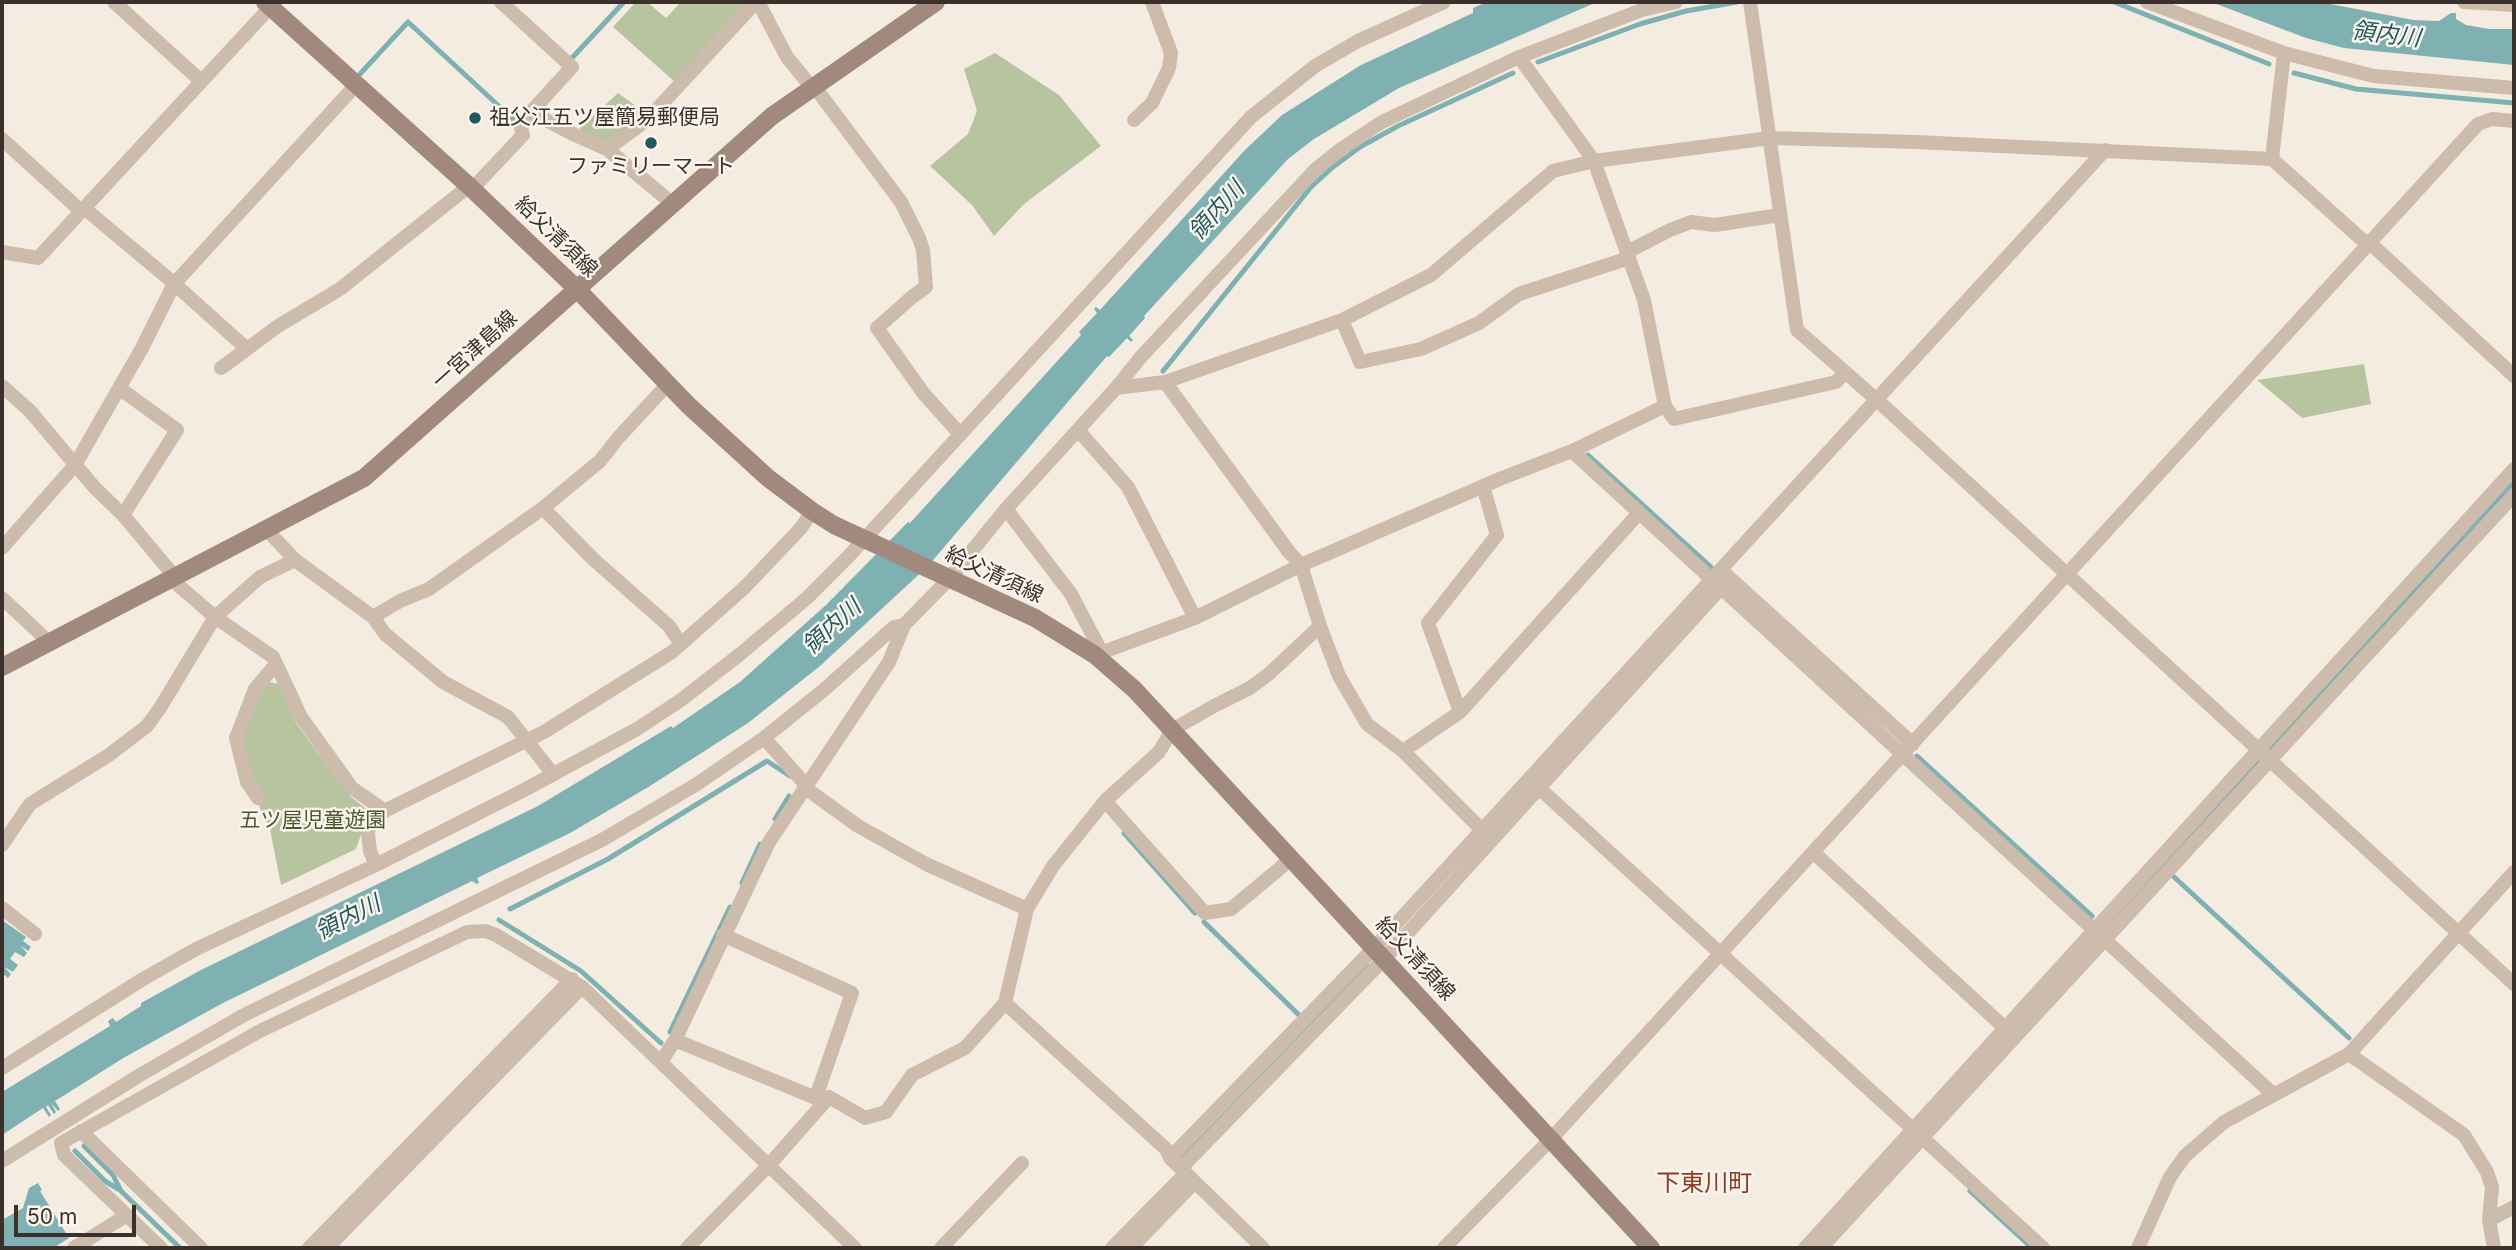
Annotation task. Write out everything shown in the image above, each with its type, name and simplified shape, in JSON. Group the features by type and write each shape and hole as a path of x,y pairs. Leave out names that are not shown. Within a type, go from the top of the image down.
{"main road":[{"name":"一宮津島線","path":"2,667 370,474 772,116 936,2"},
{"name":"給父清須線","path":"270,3 576,288 668,384 768,478 811,511 944,577 1035,618 1098,654 1135,690 1651,1248"}],"street":[{"path":"114,2 201,81"},
{"path":"221,368 278,326 340,289 471,188 523,135 520,124 572,67 501,2"},
{"path":"607,149 647,120 757,2 787,57 901,202 919,238 923,250 926,287 877,328 924,394 960,434"},
{"path":"1134,120 1152,103 1169,68 1171,53 1152,2"},
{"path":"2,1068 143,979 196,949 376,865 637,729 681,700 739,656 807,598 867,540 960,434 1251,117 1315,66 1347,47 1444,2"},
{"path":"661,1062 676,1040 769,842 889,662 904,625 1150,348 1323,163 1382,122 1519,57 1642,10 1676,2"},
{"path":"1750,2 1797,330 1877,400 2514,984"},
{"path":"2147,2 2284,53 2374,76 2514,88"},
{"path":"2464,2 2514,5"},
{"path":"2,252 38,258 270,3"},
{"path":"2272,159 2284,53"},
{"path":"1519,57 1594,161 1644,300 1665,406 1674,419 1836,382 1845,372"},
{"path":"2,548 75,465 174,284 356,85"},
{"path":"531,112 607,149 673,204"},
{"path":"1444,1248 1551,1139 2479,124 2492,119 2514,121"},
{"path":"1116,388 1166,382 1342,320 1431,275 1553,171 1594,161 1770,138 2272,159 2514,376"},
{"path":"2,139 247,349"},
{"path":"1112,1248 2105,150"},
{"path":"1342,320 1360,362 1422,349 1479,323 1519,294 1628,255 1670,230 1691,222 1715,225 1780,215"},
{"path":"1166,382 1301,565 1339,676 1367,724 1404,751 1487,834"},
{"path":"373,617 400,601 429,589 543,508 600,461 668,384"},
{"path":"2,386 30,411 95,488 123,515 173,578 215,617 273,657 301,717 352,788 385,811"},
{"path":"119,387 177,430 123,515"},
{"path":"1006,509 1071,594 1098,654 1195,618 1301,565 1483,486 1572,451 1665,406"},
{"path":"1078,430 1128,487 1195,618"},
{"path":"1572,451 1639,513 1913,744"},
{"path":"1804,1248 1917,1134 2264,754 2514,469"},
{"path":"1460,712 1427,622 1497,535 1483,486"},
{"path":"2264,754 2514,495"},
{"path":"543,508 593,559 669,626 681,644"},
{"path":"376,865 370,851 368,834 372,817 528,740 637,675 681,644 745,587 801,528 811,511"},
{"path":"1404,751 1460,712 1639,513"},
{"path":"267,530 295,560 373,617 385,634 425,669 443,682 508,717 553,774"},
{"path":"2,845 30,804 109,755 146,726 173,689 215,617 260,577 295,560"},
{"path":"1718,579 1903,755 2274,1095"},
{"path":"1487,834 1539,788 1718,579"},
{"path":"2,598 50,643"},
{"path":"2,1161 140,1075 244,1015 602,840 697,784 764,738 825,689 894,627 904,625"},
{"path":"676,1040 820,1099 829,1097 865,1118 886,1112 912,1075 965,1048 1005,1003 1027,909 1053,866 1105,801 1159,752 1172,730 1250,688 1320,626"},
{"path":"258,798 247,782 236,738 255,689 276,664"},
{"path":"764,738 805,786 858,826 928,865 1027,909"},
{"path":"1539,788 2043,1248"},
{"path":"1105,801 1205,912 1231,909 1291,859"},
{"path":"1813,852 2005,1028"},
{"path":"2138,1248 2170,1177 2185,1156 2224,1122 2349,1054 2514,872"},
{"path":"2,908 35,934"},
{"path":"161,1248 64,1154 61,1143 260,1031 467,933 485,931 577,983 855,1248"},
{"path":"687,1248 769,1164 820,1099 852,993 723,935"},
{"path":"1821,1248 2005,1028 2099,935"},
{"path":"309,1248 577,983"},
{"path":"327,1248 577,983"},
{"path":"1005,1003 1166,1149 1183,1170 1263,1248"},
{"path":"2349,1054 2463,1135 2487,1172 2492,1187 2489,1220 2494,1248"},
{"path":"81,1131 201,1248"},
{"path":"941,1248 1022,1164"},
{"path":"1131,1248 1183,1170"},
{"path":"2489,1220 2514,1208"},
{"path":"74,1248 127,1215"}],"green space":[{"path":"636,2 647,2 666,18 681,2 749,2 675,82 613,27"},
{"path":"995,53 1059,95 1101,146 1024,204 994,236 972,205 930,166 968,134 977,111 964,69"},
{"path":"618,93 647,114 606,145 577,131"},
{"path":"2364,364 2371,404 2302,418 2257,380"},
{"name":"五ツ屋児童遊園","path":"268,682 280,684 296,723 350,796 369,811 356,849 281,885 270,829 257,802 243,744 244,727 258,692"}],"water":[{"name":"領内川","path":"1487,2 1597,2 1399,88 1314,139 1288,159 1144,316 1129,336 1133,340 1131,342 1127,338 1107,356 928,566 820,666 748,723 570,833 477,878 477,884 472,881 221,1004 125,1057 55,1101 60,1109 58,1111 51,1103 56,1112 54,1114 48,1105 46,1107 51,1115 49,1117 43,1108 2,1135 2,1092 110,1026 108,1021 113,1018 116,1022 141,1006 141,1003 201,970 538,806 671,726 673,728 740,682 826,605 908,522 910,523 1081,335 1079,332 1097,313 1094,309 1096,307 1100,310 1244,151 1282,115 1361,65 1473,13 1473,8"},
{"name":"領内川","path":"2211,2 2320,2 2413,20 2439,21 2451,13 2456,13 2456,19 2466,25 2514,29 2514,65 2344,48 2306,38"},
{"path":"2,920 26,937 23,941 31,947 28,951 20,945 27,953 24,957 15,952 10,959 18,965 13,972 4,967 11,974 8,978 2,973"},
{"path":"38,1183 42,1190 40,1191 69,1238 53,1248 2,1248 2,1220 23,1208 29,1188"}],"waterway":[{"path":"571,59 624,2"},
{"path":"1538,62 1640,24 1686,11 1737,2"},
{"path":"2114,2 2269,64"},
{"path":"360,74 408,22 514,120 518,116"},
{"path":"1163,371 1311,187 1333,167 1360,147 1398,126 1513,73"},
{"path":"2294,73 2356,89 2514,103"},
{"path":"1588,455 1711,567"},
{"path":"2271,748 2514,482"},
{"path":"1917,756 2092,916"},
{"path":"510,909 608,859 767,761 790,776"},
{"path":"2105,929 2258,762"},
{"path":"775,819 789,796"},
{"path":"1124,833 1195,913"},
{"path":"742,883 760,844"},
{"path":"2173,876 2349,1038"},
{"path":"670,1032 730,907"},
{"path":"499,920 581,971 661,1043"},
{"path":"1204,922 1301,1017"},
{"path":"2080,956 2095,940"},
{"path":"1181,1157 1367,966"},
{"path":"84,1146 113,1175 121,1191 180,1248"},
{"path":"75,1151 105,1181 118,1189"},
{"path":"1970,1191 2032,1248"}],"place":[{"name":"祖父江五ツ屋簡易郵便局","path":"475,118"},
{"name":"ファミリーマート","path":"651,143"}],"district":[{"name":"下東川町","path":"1704,1184"}]}
